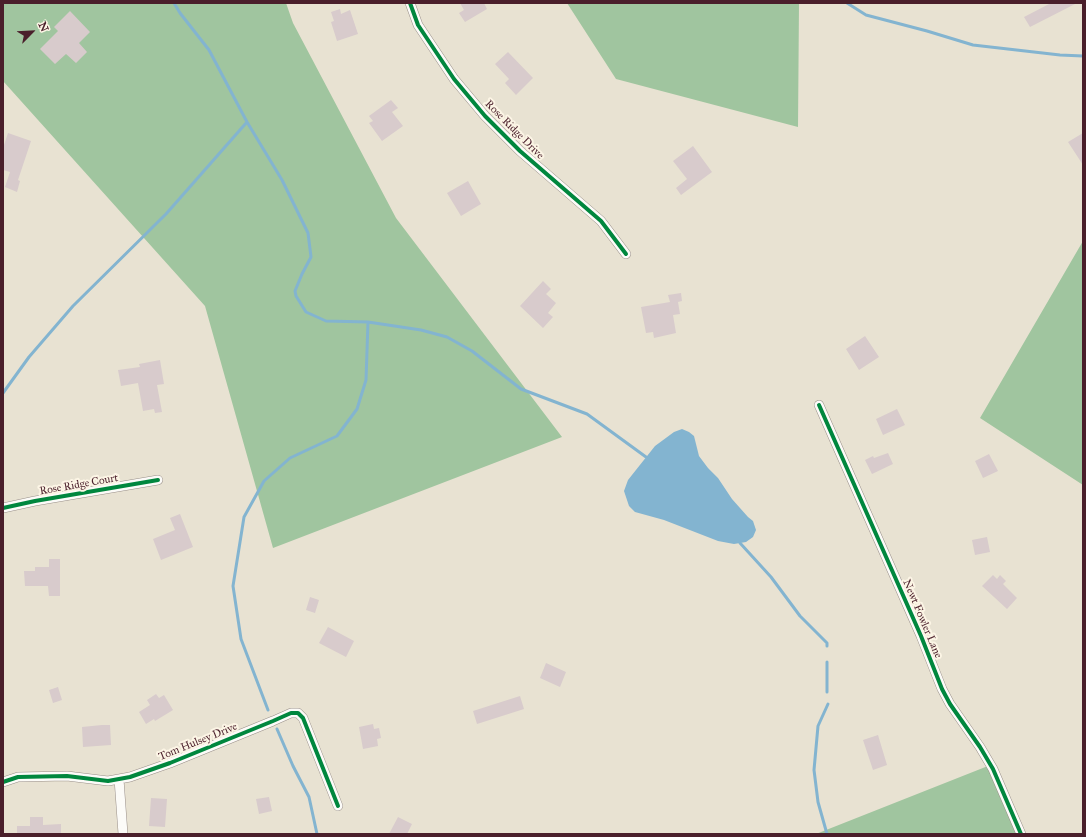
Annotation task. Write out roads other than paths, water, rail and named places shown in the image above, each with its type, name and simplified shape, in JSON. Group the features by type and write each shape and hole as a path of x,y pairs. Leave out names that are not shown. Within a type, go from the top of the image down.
{"street":[{"name":"Rose Ridge Drive","path":"410,3 418,25 454,79 485,116 520,151 601,221 626,254"},
{"name":"Newt Fowler Lane","path":"819,405 921,636 942,689 950,704 980,747 993,769 1020,834"},
{"name":"Rose Ridge Court","path":"3,508 158,480"},
{"name":"Tom Hulsey Drive","path":"3,782 18,776 67,776 108,781 130,777 170,763 291,713 298,713 303,718 338,806"},
{"path":"119,779 123,834"}],"water":[{"path":"682,429 694,436 699,456 718,478 732,499 753,521 756,530 753,537 746,542 734,544 718,541 664,520 635,512 629,506 624,491 628,480 655,446 674,432"}],"waterway":[{"path":"174,3 209,50 247,122 282,180 308,233 311,257 295,291 296,296 306,312 326,321 368,322 421,330 447,337 472,351 521,389 587,414 646,457"},
{"path":"847,3 866,15 973,45 1060,55 1083,56"},
{"path":"3,393 29,357 73,306 166,214 247,122"},
{"path":"268,710 241,639 233,586 244,517 264,481 290,458 337,436 357,409 366,380 368,322"},
{"path":"740,543 771,577 800,616 827,643 827,646"},
{"path":"827,662 827,692"},
{"path":"827,834 818,802 814,770 818,726 828,704"},
{"path":"277,729 293,766 309,797 317,834"}]}
